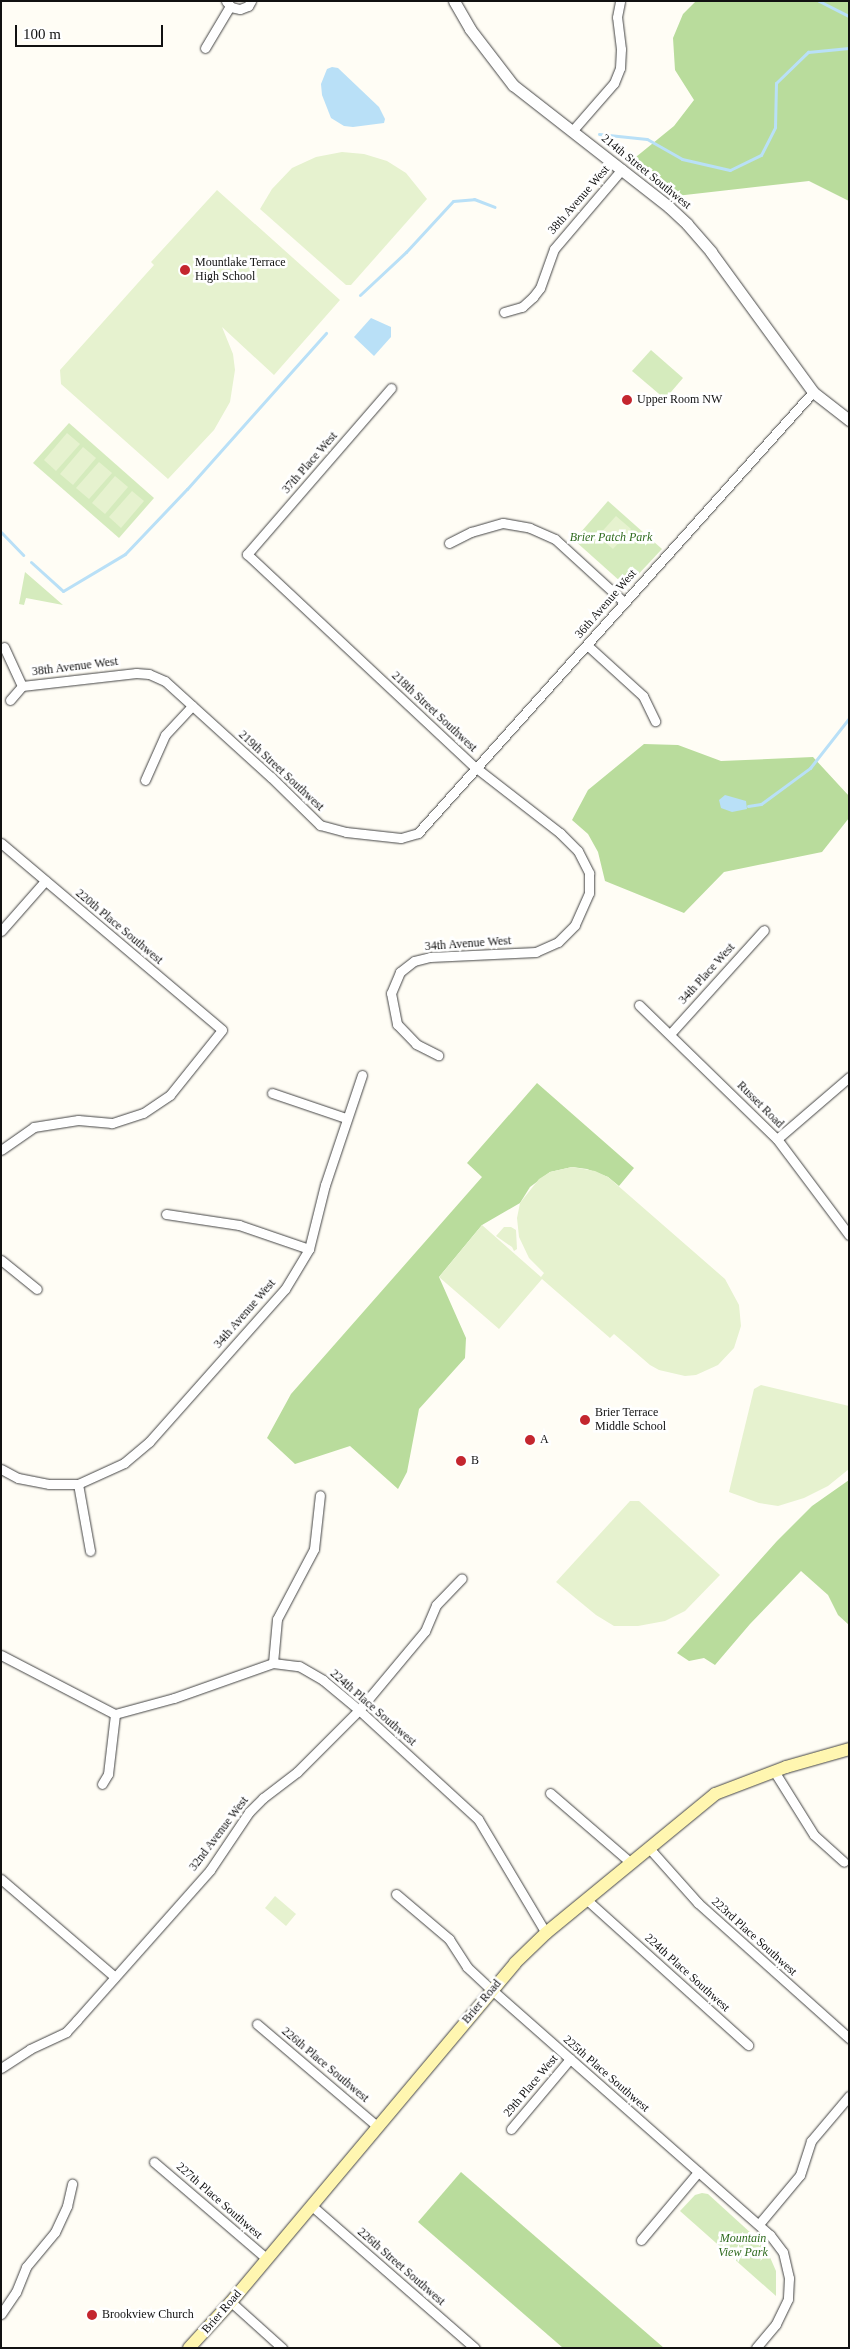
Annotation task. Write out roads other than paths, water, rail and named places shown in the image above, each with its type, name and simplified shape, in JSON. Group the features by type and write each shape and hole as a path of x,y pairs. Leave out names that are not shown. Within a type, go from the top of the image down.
{"main road":[{"name":"Brier Road","path":"188,2348 231,2302 515,1963 546,1933 715,1794 774,1771 849,1749"}],"street":[{"path":"205,48 228,4 240,9 248,6 251,1"},
{"name":"214th Street Southwest","path":"454,1 470,29 513,84 622,169 687,224 711,252 813,392 849,420"},
{"path":"572,130 614,83 620,68 621,49 617,17 620,1"},
{"name":"38th Avenue West","path":"504,312 522,307 534,297 540,288 554,248 622,169"},
{"name":"37th Place West","path":"246,554 392,388"},
{"name":"36th Avenue West","path":"418,833 475,767 587,645 813,392"},
{"path":"449,543 471,532 503,524 530,528 555,540 624,602"},
{"name":"218th Street Southwest","path":"246,554 475,767 560,833 578,851 589,872 589,893"},
{"path":"587,645 643,696 655,721"},
{"path":"4,647 22,686"},
{"name":"38th Avenue West","path":"10,700 22,686 136,673 148,674"},
{"name":"219th Street Southwest","path":"148,674 165,682 320,824 346,832 401,838 418,833"},
{"path":"145,780 165,735 192,706"},
{"name":"220th Place Southwest","path":"1,843 222,1030 170,1095 143,1113 112,1123 78,1120 34,1127 1,1150"},
{"path":"1,931 45,881"},
{"name":"34th Avenue West","path":"438,1055 416,1044 397,1024 391,993 400,972 414,961 430,957 536,952 558,942 574,925 589,893"},
{"name":"34th Place West","path":"670,1034 764,930"},
{"name":"Russet Road","path":"639,1005 777,1139 849,1235"},
{"name":"34th Avenue West","path":"78,1484 124,1462 150,1442 285,1290 309,1249 325,1185 362,1075"},
{"path":"777,1139 849,1077"},
{"path":"272,1093 346,1118"},
{"path":"166,1214 240,1225 309,1249"},
{"path":"1,1260 37,1289"},
{"path":"1,1469 18,1478 49,1484 78,1484 90,1551"},
{"path":"273,1663 277,1619 314,1549 320,1495"},
{"name":"32nd Avenue West","path":"1,2068 30,2049 66,2032 210,1870 249,1812 263,1798 298,1772 359,1710 426,1631 436,1605 462,1578"},
{"path":"1,1655 115,1714 108,1774 102,1784"},
{"name":"224th Place Southwest","path":"115,1714 174,1698 273,1663 299,1666 323,1680 359,1710 478,1819 546,1933"},
{"path":"774,1771 814,1835 844,1862"},
{"path":"550,1793 631,1863"},
{"name":"223rd Place Southwest","path":"649,1848 698,1903 849,2038"},
{"path":"1,1879 115,1977"},
{"name":"225th Place Southwest","path":"396,1894 449,1940 467,1967 759,2224 783,2252 789,2278 788,2299 776,2324 756,2348"},
{"name":"224th Place Southwest","path":"587,1900 748,2045"},
{"name":"226th Place Southwest","path":"257,2024 377,2126"},
{"name":"29th Place West","path":"511,2129 570,2059"},
{"path":"759,2224 800,2175 811,2141 849,2096"},
{"name":"227th Place Southwest","path":"154,2162 266,2258"},
{"path":"641,2240 698,2172"},
{"path":"1,2314 16,2292 26,2267 54,2232 67,2206 72,2184"},
{"name":"226th Street Southwest","path":"312,2206 475,2348"},
{"path":"231,2302 282,2348"}],"water":[{"path":"332,67 338,68 379,107 385,119 384,123 353,127 344,126 331,118 322,95 321,84 327,69"},
{"path":"371,318 391,327 391,337 374,356 354,337"},
{"path":"725,795 746,801 747,809 732,812 721,808 719,800"}],"waterway":[{"path":"819,1 849,16"},
{"path":"599,134 647,139 682,159 730,170 761,155 775,127 776,83 808,52 849,48"},
{"path":"360,295 406,252 453,201 474,199 495,207"},
{"path":"31,562 63,591 125,554 187,489 326,333"},
{"path":"1,532 23,555"},
{"path":"748,806 761,804 810,768 849,718"}],"place":[{"name":"Mountlake Terrace High School","path":"185,270"},
{"name":"Upper Room NW","path":"627,400"},
{"name":"Brier Terrace Middle School","path":"585,1420"},
{"name":"A","path":"530,1440"},
{"name":"B","path":"461,1461"},
{"name":"Brookview Church","path":"92,2315"}],"park label":[{"name":"Brier Patch Park","path":"611,538"},
{"name":"Mountain View Park","path":"743,2246"}]}
